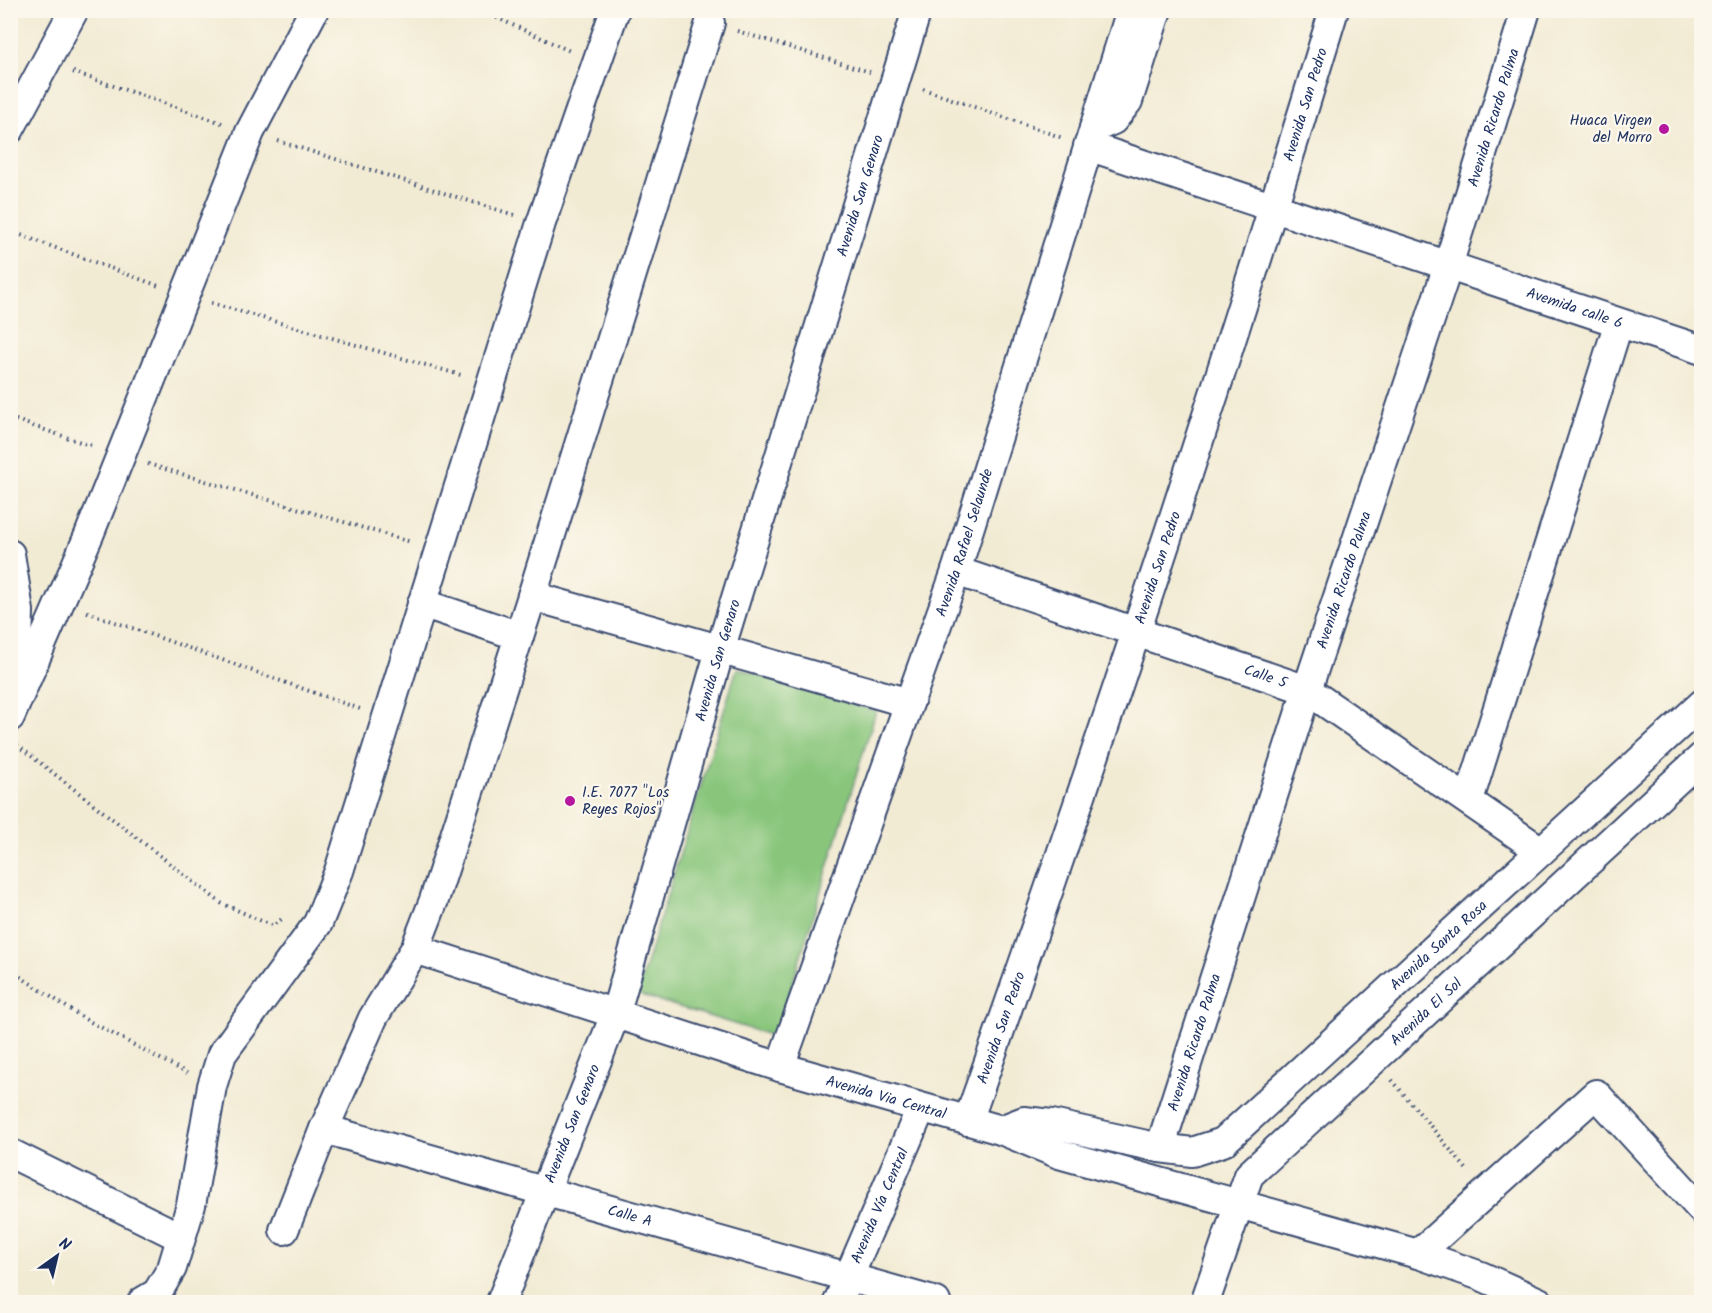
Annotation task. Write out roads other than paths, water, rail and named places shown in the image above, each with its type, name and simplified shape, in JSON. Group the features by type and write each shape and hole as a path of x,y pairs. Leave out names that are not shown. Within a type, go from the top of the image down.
{"street":[{"path":"10,129 74,10"},
{"path":"13,710 60,603 250,132 314,10"},
{"path":"142,1302 157,1293 172,1268 191,1205 212,1086 222,1054 318,923 339,871 541,224 615,10"},
{"name":"Avenida San Genaro","path":"501,1302 615,1015 720,650 916,10"},
{"name":"Avenida Rafael Selaunde","path":"780,1067 956,571 1131,10"},
{"path":"1091,137 1113,120 1128,101 1157,10"},
{"name":"Avenida San Pedro","path":"968,1121 1135,632 1274,208 1334,10"},
{"name":"Avenida Ricardo Palma","path":"1160,1148 1307,690 1448,266 1526,10"},
{"path":"284,1230 324,1129 373,1018 415,949 434,900 532,597 710,23"},
{"name":"Avemida calle 6","path":"1091,137 1274,208 1701,350"},
{"path":"1469,800 1618,324"},
{"path":"10,554 19,610 13,710"},
{"name":"Calle 5","path":"956,571 1307,690 1541,851"},
{"path":"532,597 909,703"},
{"path":"422,603 519,636"},
{"name":"Avenida Santa Rosa","path":"1160,1148 1192,1152 1223,1142 1701,704"},
{"name":"Avenida El Sol","path":"1205,1302 1249,1175 1701,757"},
{"name":"Avenida Via Central","path":"415,949 780,1067 1001,1130"},
{"path":"1418,1254 1596,1094 1701,1210"},
{"name":"Avenida Vía Central","path":"843,1290 921,1108"},
{"path":"1001,1130 1024,1121 1052,1124 1160,1148"},
{"name":"Calle A","path":"324,1129 546,1192 843,1290 936,1302"},
{"path":"1001,1130 1059,1154 1418,1254 1481,1276 1539,1302"},
{"path":"10,1153 180,1237"}],"place":[{"name":"Huaca Virgen del Morro","path":"1664,129"},
{"name":"I.E. 7077 \"Los Reyes Rojos\"","path":"570,801"}]}
